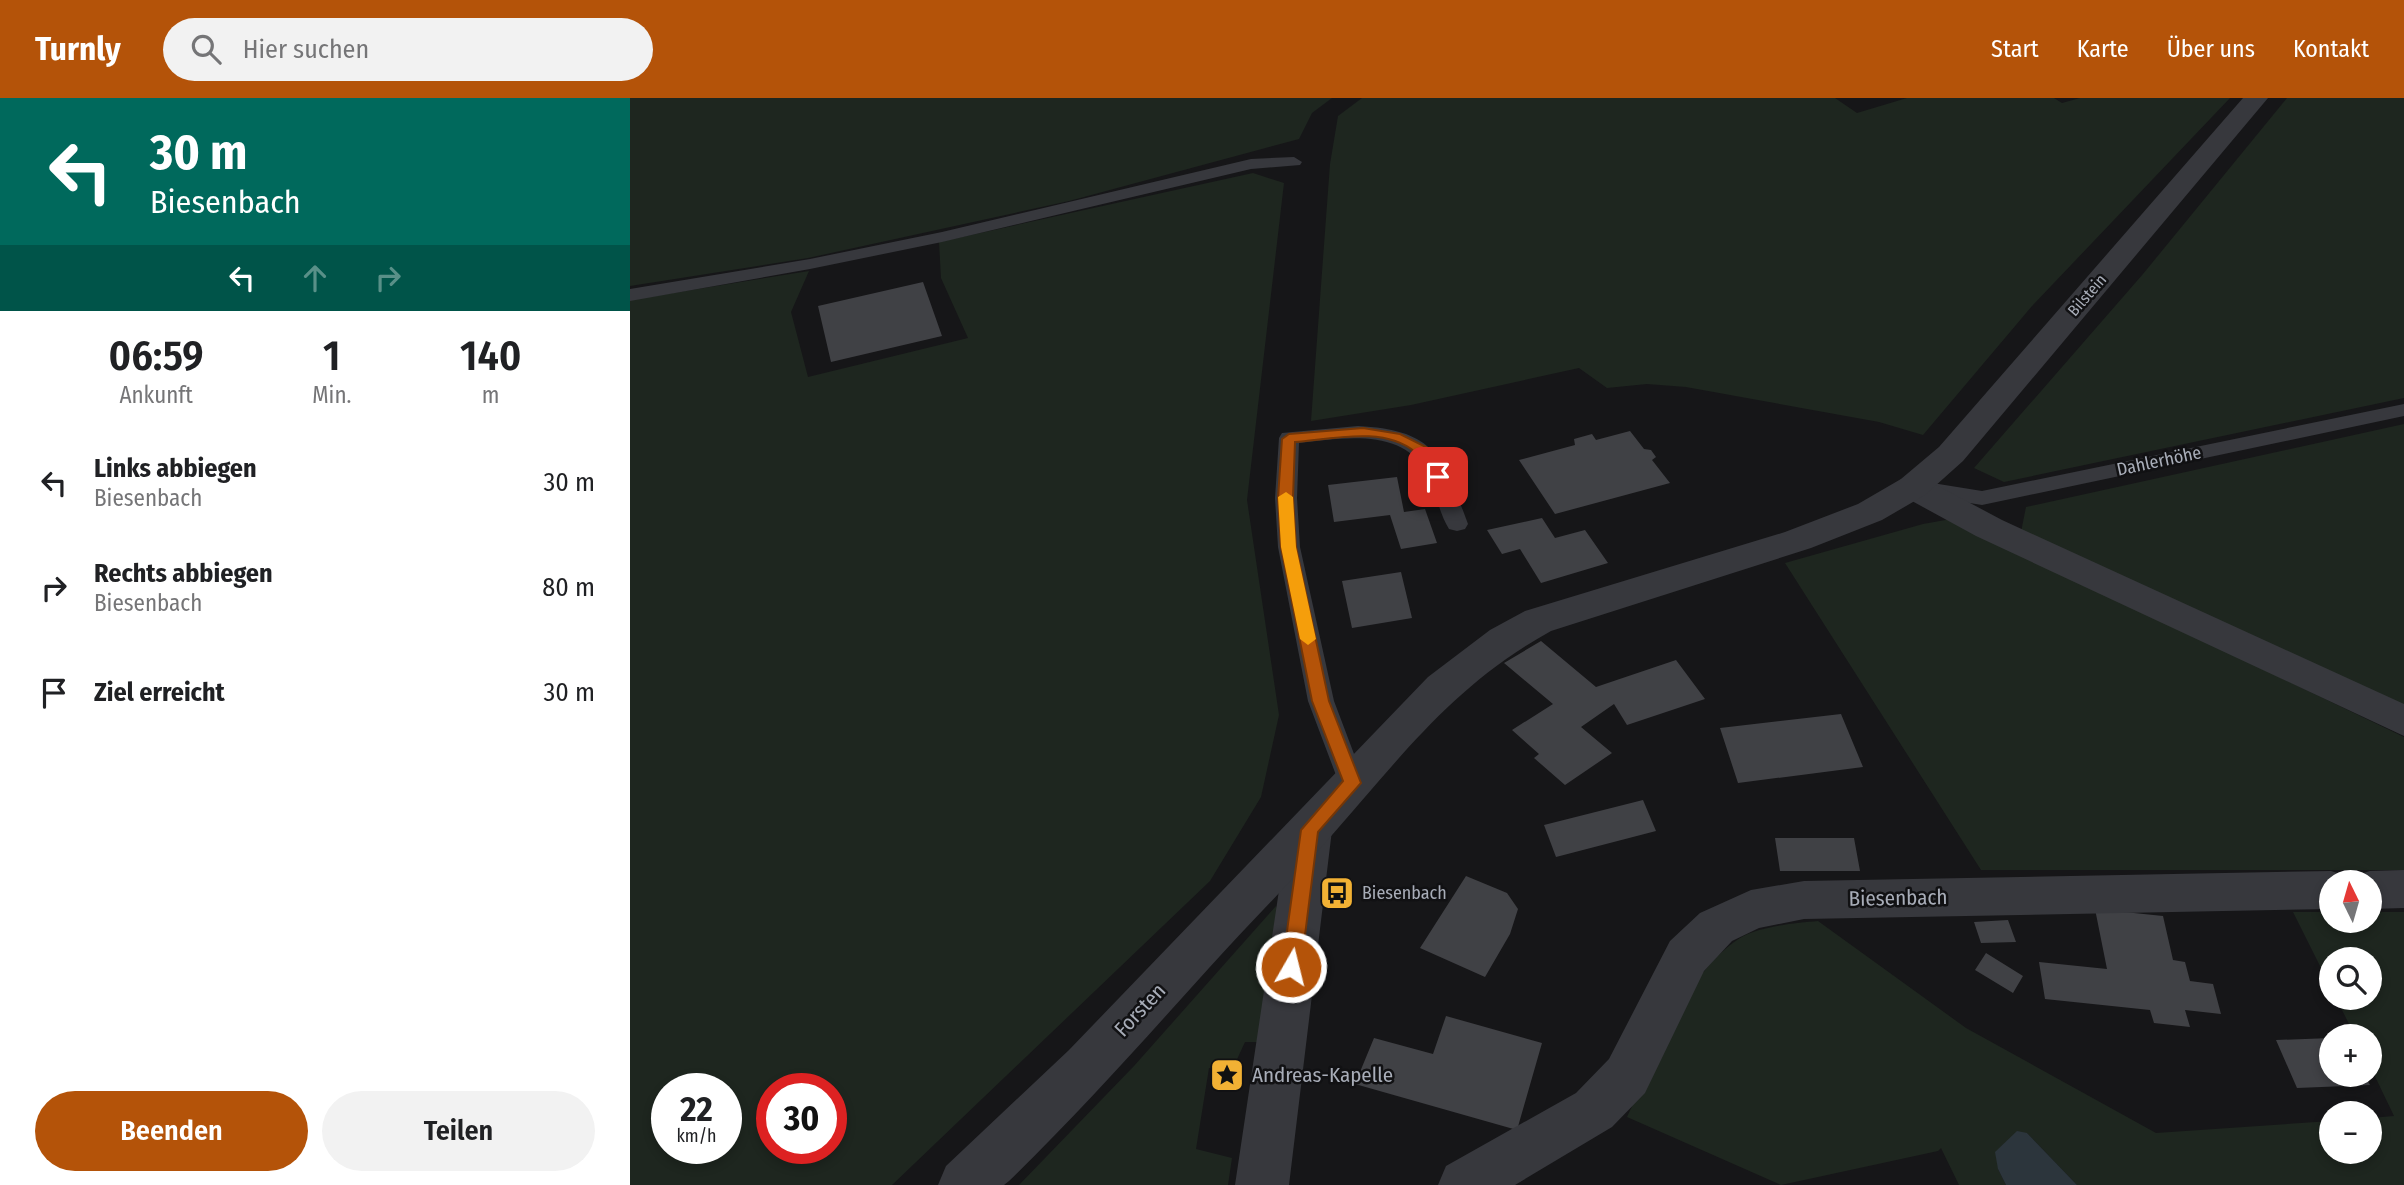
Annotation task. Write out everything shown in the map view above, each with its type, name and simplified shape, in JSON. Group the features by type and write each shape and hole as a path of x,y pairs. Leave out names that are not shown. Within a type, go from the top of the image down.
{"street":[{"name":"Bilstein","path":"1913,487 1951,454 2256,98"},
{"path":"1262,1185 1310,830 1422,704 1474,659 1508,635 1538,621 1798,540 1870,512 1913,487 1989,528 2404,721"},
{"name":"Forsten","path":"965,1185 1094,1058 1310,830"},
{"path":"2382,890 2404,889"},
{"name":"Biesenbach","path":"1465,1185 1594,1110 1627,1076 1687,956 1716,927 1751,910 1804,900 2319,890"}],"lane":[{"path":"630,295 810,264 928,240 1251,164 1294,162"},
{"name":"Dahlerhöhe","path":"1913,487 1982,498 2404,410"},
{"path":"1352,783 1321,701 1289,547 1286,498 1289,439 1363,433 1395,437 1404,441 1421,450 1438,477 1457,524"}],"shaded area":[{"path":"630,98 1332,98 1312,113 1299,139 1069,201 808,258 630,286"},
{"path":"1362,98 1835,98 1857,113 1907,98 2054,98 2062,103 2080,98 2230,98 2032,306 1923,435 1879,422 1686,387 1647,384 1607,388 1579,368 1411,405 1311,421 1330,164 1338,116"},
{"path":"2287,98 2404,98 2404,398 2004,482 1974,468 2143,274"},
{"path":"1253,173 1284,183 1247,500 1279,715 1261,797 1210,881 892,1185 630,1185 630,300 809,271 791,312 808,377 968,338 941,278 939,242"},
{"path":"2404,424 2404,709 2021,532 2026,507"},
{"path":"1951,519 2404,737 2404,870 1981,870 1785,563 1923,524"},
{"path":"1276,906 1280,915 1260,1042 1245,1042 1233,1068 1209,1068 1196,1149 1232,1158 1228,1185 1019,1185 1134,1066"},
{"path":"2293,912 2319,912 2319,933 2382,933 2382,912 2404,912 2404,1185 2077,1185 2027,1133 1998,1169 2006,1185 1959,1185 1941,1148 1938,1151 1781,1185 1627,1117 1673,1019 1687,995 1720,954 1748,934 1778,926 1818,921 1966,1028 2156,1133 2319,1122 2319,1164 2382,1164 2382,1117 2394,1116 2380,1087 2382,1024 2349,1024 2342,1010 2382,1010 2382,947 2319,947 2319,964"},
{"path":"2017,1131 2027,1133 2077,1185 2006,1185 1998,1169 1995,1152"}],"building":[{"path":"923,282 942,336 831,362 818,306"},
{"path":"1630,431 1644,449 1651,450 1656,457 1652,460 1670,483 1555,514 1519,460 1575,445 1574,439 1592,434 1596,440"},
{"path":"1397,477 1404,512 1425,509 1437,543 1401,549 1390,515 1334,522 1328,485"},
{"path":"1542,518 1555,538 1585,530 1608,563 1541,583 1520,549 1502,554 1487,530"},
{"path":"1401,572 1412,618 1352,628 1342,581"},
{"path":"1541,641 1596,687 1676,660 1705,699 1627,725 1614,704 1581,727 1612,753 1565,785 1534,758 1539,754 1512,730 1553,704 1504,663"},
{"path":"1841,714 1863,767 1738,783 1720,728"},
{"path":"1643,800 1656,831 1556,857 1544,825"},
{"path":"1775,838 1854,838 1860,871 1780,871"},
{"path":"1466,876 1507,893 1518,909 1510,934 1485,977 1420,948"},
{"path":"2095,909 2163,916 2173,960 2185,962 2190,981 2213,984 2221,1014 2185,1010 2190,1027 2154,1023 2150,1010 2045,999 2039,962 2107,969"},
{"path":"2008,920 2016,942 1981,943 1974,922"},
{"path":"1986,953 2023,976 2013,993 1975,970"},
{"path":"1446,1016 1542,1043 1517,1130 1355,1084 1374,1038 1433,1054"},
{"path":"2319,1038 2319,1087 2321,1087 2297,1088 2276,1040"}],"slow traffic":[{"path":"1286,497 1289,547 1308,639"}],"place":[{"name":"Biesenbach","path":"1337,893"},
{"name":"Andreas-Kapelle","path":"1227,1075"}],"route":[{"path":"1291,967 1310,830 1352,783 1321,701 1289,547 1286,498 1289,439 1324,434 1363,433 1395,437 1421,450 1438,477"}]}
